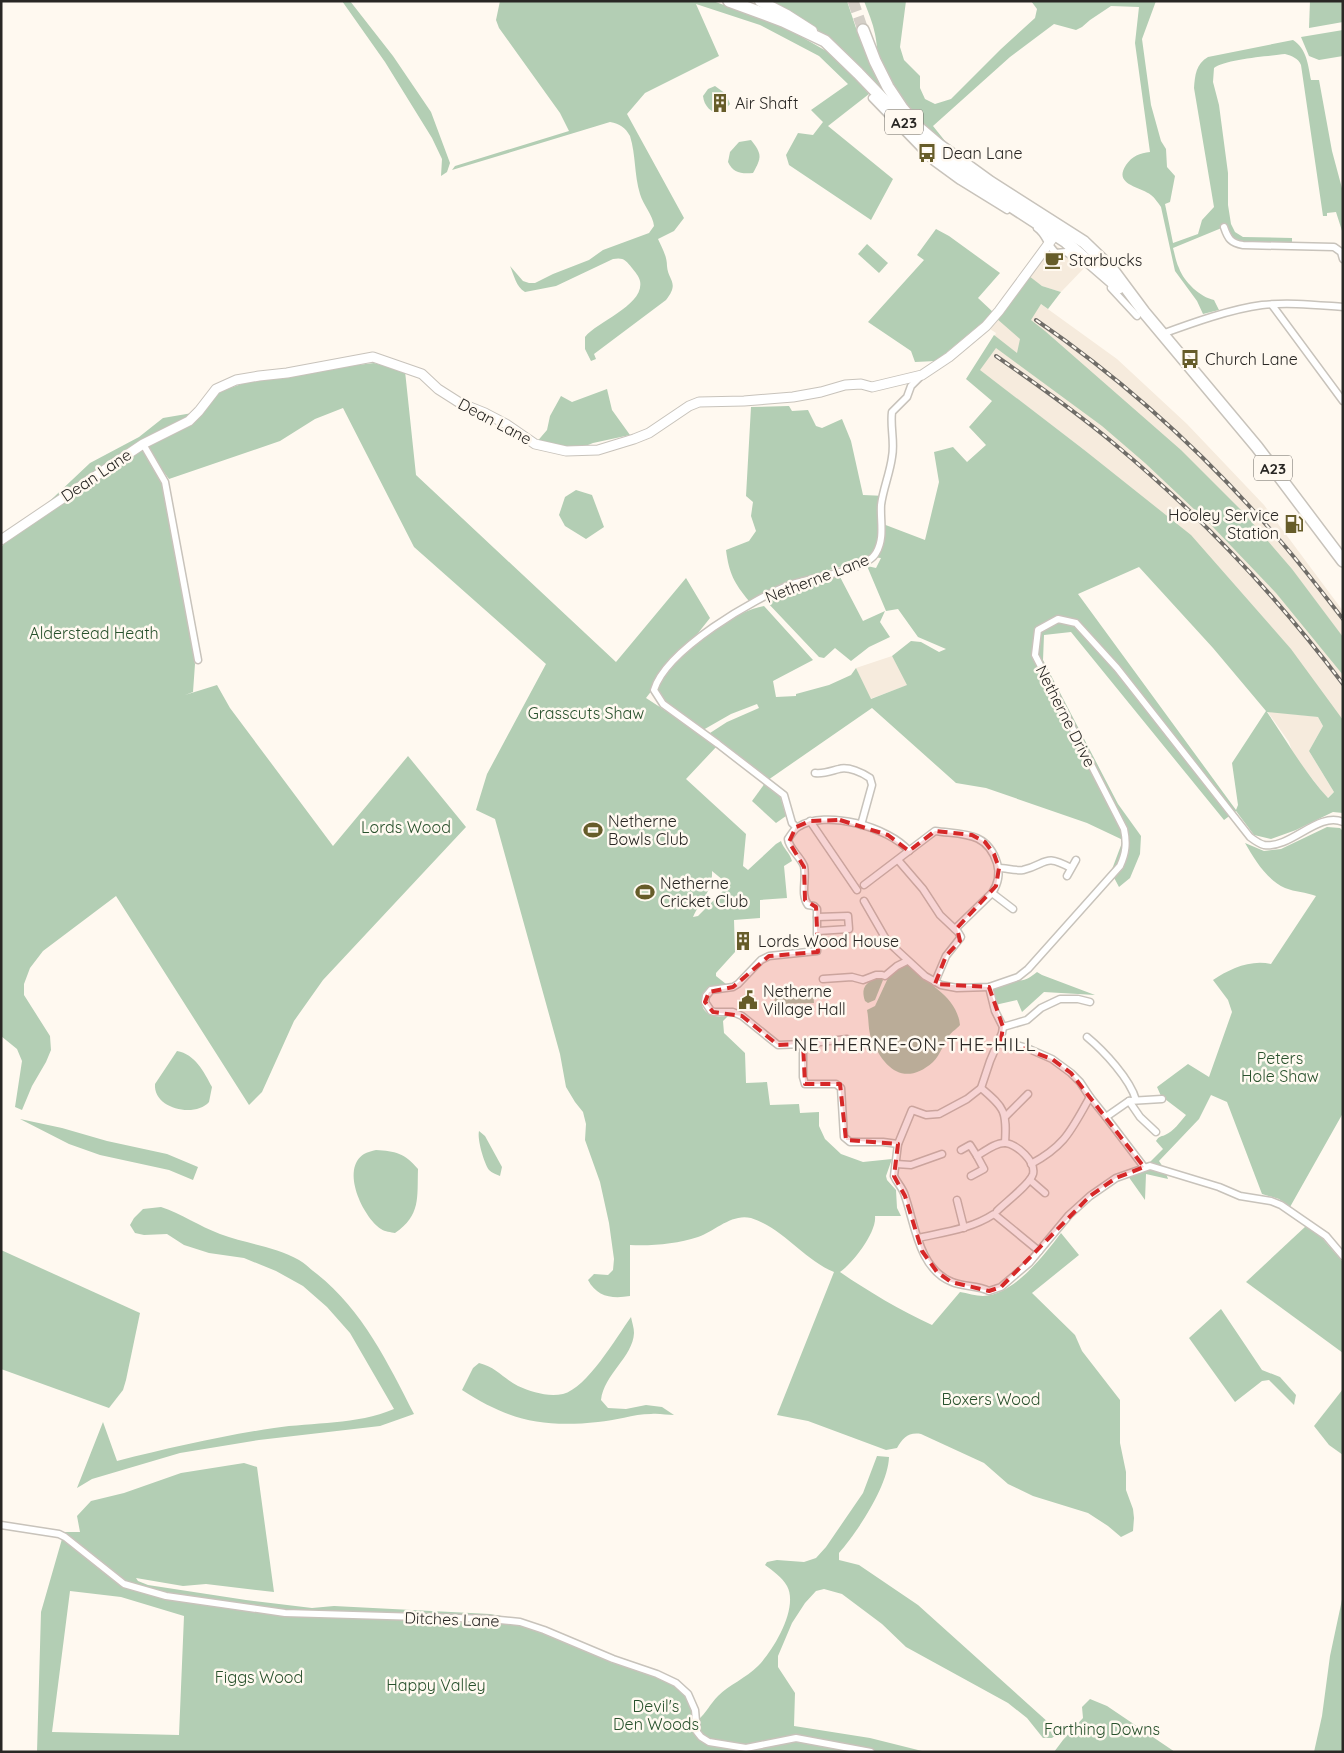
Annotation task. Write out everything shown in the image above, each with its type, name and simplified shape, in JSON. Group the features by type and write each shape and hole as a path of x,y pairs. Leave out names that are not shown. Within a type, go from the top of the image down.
{"highway":[{"path":"729,1 783,21 824,41"},
{"name":"A23","path":"863,30 888,87 919,128 939,145 1058,230 1084,242 1112,268 1141,314"},
{"name":"A23","path":"824,41 858,73 934,152 966,177 1038,226 1058,230 1091,266 1162,334 1257,447 1343,561"}],"main road":[{"name":"A23","path":"760,1 794,18 824,41"}],"street":[{"path":"872,98 934,162 960,181 1038,226 1046,237 1048,245 1056,253 1066,252 1091,266"},
{"path":"1224,227 1228,239 1234,244 1334,247 1342,256"},
{"name":"Dean Lane","path":"1,540 142,444 189,421 216,389 236,380 373,357 422,374 460,403 485,412 535,444 566,451 598,450 634,439 649,433 689,406 699,402 744,402 792,398 845,385 861,384 872,387 922,375 949,357 986,326 1058,230"},
{"path":"1162,334 1185,325 1241,310 1272,305 1296,304 1343,307"},
{"path":"1272,305 1342,398"},
{"name":"Netherne Lane","path":"796,828 792,823 784,795 663,704 656,696 654,690 657,680 676,657 707,631 792,584 845,571 875,556 880,545 882,529 881,506 892,456 892,412 907,397 911,386 922,375"},
{"path":"142,444 165,482 198,660"},
{"name":"Netherne Drive","path":"864,901 887,942 925,976 935,982 957,988 989,988 1018,977 1028,969 1120,866 1126,853 1124,829 1035,655 1038,630 1058,619 1076,623 1117,668 1250,837 1263,845 1281,843 1330,820 1343,822"},
{"path":"815,773 833,772 845,768 865,774 870,778 872,785 861,825"},
{"path":"847,1039 778,1045 742,1016 733,1012 715,1012 709,1009 705,1002 709,992 733,987 744,980 761,960 769,956 815,953 818,949 816,910 814,906 808,905 805,900 804,867 799,856 788,842 796,828 810,821 840,820 888,835 903,843 909,851"},
{"path":"810,821 857,890"},
{"path":"864,885 898,860 935,828 972,835 986,842 994,854 999,868 996,886 992,893 955,930"},
{"path":"999,868 1021,870 1050,859 1071,868"},
{"path":"898,860 924,889 940,915 960,934 960,941 946,956 935,982"},
{"path":"1067,876 1076,860"},
{"path":"992,893 1013,909"},
{"path":"817,917 848,916 849,929 818,931"},
{"path":"823,979 852,977 863,980 876,975 882,974 885,976 906,961"},
{"path":"989,988 995,1011 1003,1027 981,1088 967,1099 940,1114 926,1115 912,1110 898,1144 894,1176 902,1187 922,1251 927,1261 937,1272 951,1282 978,1286 989,1291 1001,1287 1029,1263 1069,1215 1090,1196 1116,1178 1150,1166 1219,1187 1240,1196 1271,1201 1281,1205 1326,1236 1343,1256"},
{"path":"1003,1027 1027,1020 1041,1008 1060,999 1078,999 1090,1002"},
{"path":"1087,1037 1110,1058 1130,1088 1132,1101 1140,1117 1156,1132"},
{"path":"999,1040 1027,1048 1062,1065 1080,1082 1144,1167"},
{"path":"803,1044 806,1084 836,1084 840,1086 844,1137 846,1140 898,1144"},
{"path":"981,1088 998,1103 1006,1116 1006,1143"},
{"path":"1006,1116 1028,1094"},
{"path":"1031,1164 1046,1156 1065,1138 1090,1097"},
{"path":"1106,1117 1132,1101 1162,1099"},
{"path":"977,1156 988,1149 1006,1143 1025,1154 1031,1164 1033,1173 1030,1180 997,1211"},
{"path":"961,1150 970,1144 984,1169 971,1176"},
{"path":"896,1164 911,1165 942,1154"},
{"path":"1030,1180 1044,1193"},
{"path":"958,1200 964,1228"},
{"path":"918,1238 964,1228 981,1222 994,1214 1039,1251"},
{"name":"Ditches Lane","path":"1,1525 59,1534 124,1584 166,1596 285,1614 480,1618 520,1622 676,1683 688,1694 695,1710 697,1732 708,1742 746,1748 796,1738 871,1752"}],"highlighted area":[{"path":"840,820 888,835 909,851 935,831 972,835 985,842 994,854 999,868 996,886 957,928 960,941 946,956 935,984 989,987 1003,1027 1001,1040 1052,1059 1071,1073 1144,1167 1116,1178 1090,1196 1001,1287 989,1291 951,1282 937,1272 922,1251 905,1196 894,1176 898,1144 846,1140 840,1084 805,1084 803,1044 778,1045 742,1016 713,1012 705,1002 709,992 733,987 769,956 818,952 816,907 805,900 804,867 789,842 796,827 810,821"}],"shaded area":[{"path":"1054,244 1085,267 1061,292 1042,286 1029,277"},
{"path":"1027,294 1117,359 1187,424 1264,505 1343,611 1343,732 1176,533 1083,449 979,370 996,333 990,329 996,318"},
{"path":"892,656 908,685 870,699 856,668"},
{"path":"1267,711 1318,717 1323,726 1309,751 1334,792 1327,798 1293,754 1289,742"}],"green space":[{"path":"342,1 350,1 393,56 431,112 450,163 447,172 441,176 442,159 432,138 385,62"},
{"path":"500,1 713,1 786,28 828,52 869,94 828,126 893,179 871,220 789,165 786,155 798,133 813,135 823,122 811,110 848,84 819,56 760,25 696,4 719,56 645,93 627,114 684,218 674,231 658,239 667,262 673,285 672,289 666,300 594,354 596,359 591,361 585,349 585,337 628,305 640,290 640,281 630,265 622,259 613,259 556,286 525,292 517,284 510,266 523,281 535,283 589,260 603,250 649,233 654,226 653,222 640,194 630,136 624,128 614,123 610,122 452,170 455,166 569,131 560,113 499,28 496,20"},
{"path":"769,1 847,1 872,67 901,114 841,49 808,22"},
{"path":"864,1 906,1 900,47 904,60 920,76 920,88 925,99 935,104 951,99 1035,18 1037,9 1031,1 1156,1 1142,39 1151,105 1161,141 1166,149 1167,167 1175,176 1170,202 1165,204 1173,243 1198,234 1202,220 1214,207 1194,88 1199,66 1208,57 1293,40 1304,53 1311,80 1319,80 1332,151 1343,192 1343,234 1336,212 1327,213 1327,216 1323,216 1301,65 1292,57 1285,54 1248,58 1227,62 1214,68 1213,82 1219,105 1228,173 1228,205 1231,224 1235,232 1243,237 1292,238 1292,243 1245,243 1233,239 1224,227 1173,248 1181,273 1198,292 1214,300 1219,310 1203,314 1197,301 1175,271 1161,207 1151,195 1129,184 1123,177 1126,165 1131,159 1140,154 1150,152 1135,43 1139,7 1111,6 1076,30 1054,24 1010,57 933,126 945,141 937,138 918,120 890,81 878,55 872,22"},
{"path":"1310,1 1343,1 1343,22 1309,28"},
{"path":"1343,30 1343,56 1319,60 1309,56 1301,37"},
{"path":"715,86 726,94 730,104 721,114 711,111 706,106 703,96 708,89"},
{"path":"751,140 759,152 758,163 753,173 738,172 728,162 730,152 739,142"},
{"path":"936,229 949,236 1000,273 978,298 994,313 936,361 915,362 911,351 868,322 924,260 917,255"},
{"path":"867,244 888,263 879,273 858,254"},
{"path":"1029,276 1042,286 1061,292 1048,309 1041,304 1031,320 1181,450 1243,512 1292,569 1343,637 1343,675 1276,593 1212,526 1145,463 1102,426 996,348 980,370 1191,535 1291,649 1343,720 1343,813 1333,812 1296,830 1271,839 1254,835 1236,811 1224,820 1071,632 1044,635 1043,660 1118,804 1141,836 1140,854 1130,878 1119,887 1111,872 1123,840 1087,823 986,788 956,783 872,708 768,780 710,733 727,722 759,708 757,704 731,714 703,730 664,700 656,685 646,698 718,745 686,779 746,834 743,866 748,870 781,841 791,858 792,861 784,866 787,898 760,900 760,918 734,920 735,952 716,973 716,976 726,984 708,988 703,996 702,1005 706,1012 710,1014 728,1016 723,1021 724,1033 745,1053 746,1083 767,1082 770,1105 799,1104 800,1113 819,1112 819,1126 825,1139 841,1154 863,1162 892,1159 886,1176 887,1180 896,1190 897,1208 901,1216 875,1216 875,1223 863,1247 840,1272 862,1287 932,1325 960,1292 983,1296 995,1294 1006,1289 1037,1262 1061,1233 1079,1255 1032,1293 1075,1335 1082,1351 1120,1400 1120,1443 1126,1472 1126,1490 1133,1509 1133,1531 1121,1537 1088,1513 1033,1496 1008,1484 984,1463 921,1434 909,1435 897,1448 886,1450 808,1421 777,1415 834,1272 812,1259 773,1229 751,1218 744,1217 730,1220 698,1237 682,1241 664,1244 630,1245 630,1296 606,1296 592,1286 588,1280 594,1274 608,1275 613,1270 614,1259 609,1223 600,1182 585,1140 586,1124 583,1112 566,1087 560,1054 495,819 476,810 487,774 546,664 414,547 343,408 315,419 280,441 169,479 141,441 162,485 195,664 193,692 185,695 217,685 230,708 333,846 408,756 466,827 323,980 294,1021 262,1092 249,1105 116,896 43,951 30,968 24,984 24,995 50,1036 51,1050 22,1110 15,1107 22,1061 17,1049 1,1036 1,547 90,463 139,437 163,418 204,411 219,392 264,376 374,363 405,371 416,475 616,662 686,578 710,618 683,652 732,619 764,606 813,660 773,681 776,697 796,696 796,694 829,685 851,675 856,668 871,699 907,685 892,656 911,641 921,642 939,652 946,649 918,637 898,609 886,611 867,566 876,568 881,558 873,557 861,564 839,567 779,585 749,601 744,595 731,571 726,550 749,541 756,531 751,516 753,502 746,496 751,407 789,406 792,411 808,410 816,426 822,428 842,419 851,441 863,495 886,496 883,524 925,540 939,482 934,452 953,447 967,462 986,445 969,427 992,401 966,379 994,335 1017,353 1020,339 996,318","holes":["1139,567 1213,648 1266,711 1232,763 1238,805 1236,810 1078,594","1267,712 1318,717 1323,726 1309,751 1334,792 1328,798 1303,767","712,871 729,885 698,916 693,917 709,890"]},
{"path":"607,389 612,410 630,435 593,443 573,451 535,444 547,430 550,416 561,396 572,402"},
{"path":"576,490 592,495 604,527 586,539 565,526 559,515 565,497"},
{"path":"839,575 863,621 885,611 880,622 890,637 869,647 851,661 835,648 824,658 819,657 766,601 780,592"},
{"path":"765,783 780,796 786,816 776,823 752,801"},
{"name":"Peters Hole Shaw","path":"1327,827 1340,828 1343,831 1343,1113 1290,1207 1279,1199 1262,1194 1227,1102 1211,1095 1199,1119 1159,1161 1168,1179 1146,1174 1145,1200 1128,1176 1146,1166 1163,1149 1156,1141 1157,1139 1171,1131 1186,1115 1161,1096 1157,1087 1188,1064 1209,1077 1232,1012 1228,1000 1213,980 1240,966 1256,963 1271,964 1316,896 1285,888 1272,880 1245,843 1264,851 1281,849"},
{"path":"902,966 909,966 947,998 958,1015 960,1025 950,1035 933,1062 923,1069 905,1074 889,1066 877,1050 869,1029 867,1010 875,1006 888,978"},
{"path":"1037,972 1095,995 1044,992 1022,1012 1017,1000 995,1005 989,988 1013,979 1026,979"},
{"path":"880,977 883,980 875,1000 868,1003 865,1001 864,988 871,980"},
{"path":"813,992 814,1003 775,1004 774,993"},
{"path":"177,1051 194,1060 212,1087 209,1102 203,1107 185,1110 176,1108 161,1100 156,1093 155,1084"},
{"path":"20,1119 167,1154 198,1167 193,1180 169,1170 100,1155 69,1144"},
{"path":"479,1131 485,1136 502,1167 500,1176 490,1171 487,1167 480,1145"},
{"path":"376,1150 389,1151 404,1156 418,1169 416,1205 409,1219 395,1233 383,1230 374,1223 361,1204 354,1181 354,1170 357,1161 364,1154"},
{"path":"161,1207 220,1234 290,1255 306,1265 348,1304 361,1321 384,1357 414,1414 380,1426 259,1440 180,1453 92,1479 77,1488 103,1422 117,1461 234,1435 289,1426 365,1418 394,1409 350,1333 327,1307 303,1286 276,1271 244,1258 209,1253 184,1245 167,1234 144,1235 135,1233 130,1225 143,1209"},
{"path":"1306,1226 1322,1238 1343,1262 1343,1353 1246,1282"},
{"path":"1,1250 140,1313 123,1390 109,1408 1,1369"},
{"path":"1221,1309 1262,1370 1280,1377 1296,1395 1294,1405 1269,1380 1262,1381 1235,1402 1189,1338"},
{"path":"631,1317 634,1331 632,1342 624,1358 607,1382 601,1400 608,1408 626,1409 646,1405 662,1407 674,1415 644,1414 578,1424 543,1422 511,1415 462,1390 473,1368 479,1363 490,1367 518,1386 545,1394 563,1394 572,1390 591,1373"},
{"path":"1343,1389 1343,1455 1329,1445 1314,1426"},
{"path":"877,1456 889,1457 887,1469 878,1494 863,1521 839,1553 839,1560 859,1565 918,1605 1049,1723 1057,1734 1052,1738 1043,1738 1027,1718 1008,1703 906,1647 882,1624 842,1594 824,1589 816,1591 805,1603 792,1623 778,1656 778,1667 795,1693 794,1726 870,1738 926,1752 37,1752 41,1612 64,1532 80,1532 77,1516 91,1501 124,1493 181,1473 244,1463 257,1467 274,1592 206,1584 183,1586 136,1578 138,1581 148,1585 312,1608 334,1606 490,1614 519,1619 657,1674 688,1694 698,1720 722,1692 758,1666 771,1650 783,1629 790,1606 790,1595 783,1580 765,1565 767,1562 777,1560 804,1562 816,1558 826,1547 863,1493","holes":["70,1591 121,1597 184,1616 179,1735 52,1732"]},
{"path":"1343,1595 1343,1752 1314,1752 1322,1716 1330,1656"},
{"name":"Farthing Downs","path":"1090,1699 1107,1706 1175,1752 1054,1752 1083,1718 1082,1707"}],"tunnel":[{"path":"853,1 863,30"}],"railway":[{"path":"1036,320 1101,368 1163,420 1221,476 1276,536 1343,619"},
{"path":"996,356 1098,431 1175,497 1235,556 1263,587 1343,684"}],"place":[{"name":"Air Shaft","path":"720,103"},
{"name":"Dean Lane","path":"927,153"},
{"name":"Starbucks","path":"1054,260"},
{"name":"Church Lane","path":"1190,359"},
{"name":"Hooley Service Station","path":"1294,524"},
{"name":"Netherne Bowls Club","path":"593,830"},
{"name":"Netherne Cricket Club","path":"645,892"},
{"name":"Lords Wood House","path":"743,941"},
{"name":"Netherne Village Hall","path":"748,1000"}],"district":[{"name":"NETHERNE-ON-THE-HILL","path":"915,1044"}],"park label":[{"name":"Alderstead Heath","path":"94,633"},
{"name":"Grasscuts Shaw","path":"586,713"},
{"name":"Lords Wood","path":"406,827"},
{"name":"Boxers Wood","path":"991,1399"},
{"name":"Figgs Wood","path":"259,1677"},
{"name":"Happy Valley","path":"436,1685"},
{"name":"Devil's Den Woods","path":"656,1715"}]}
